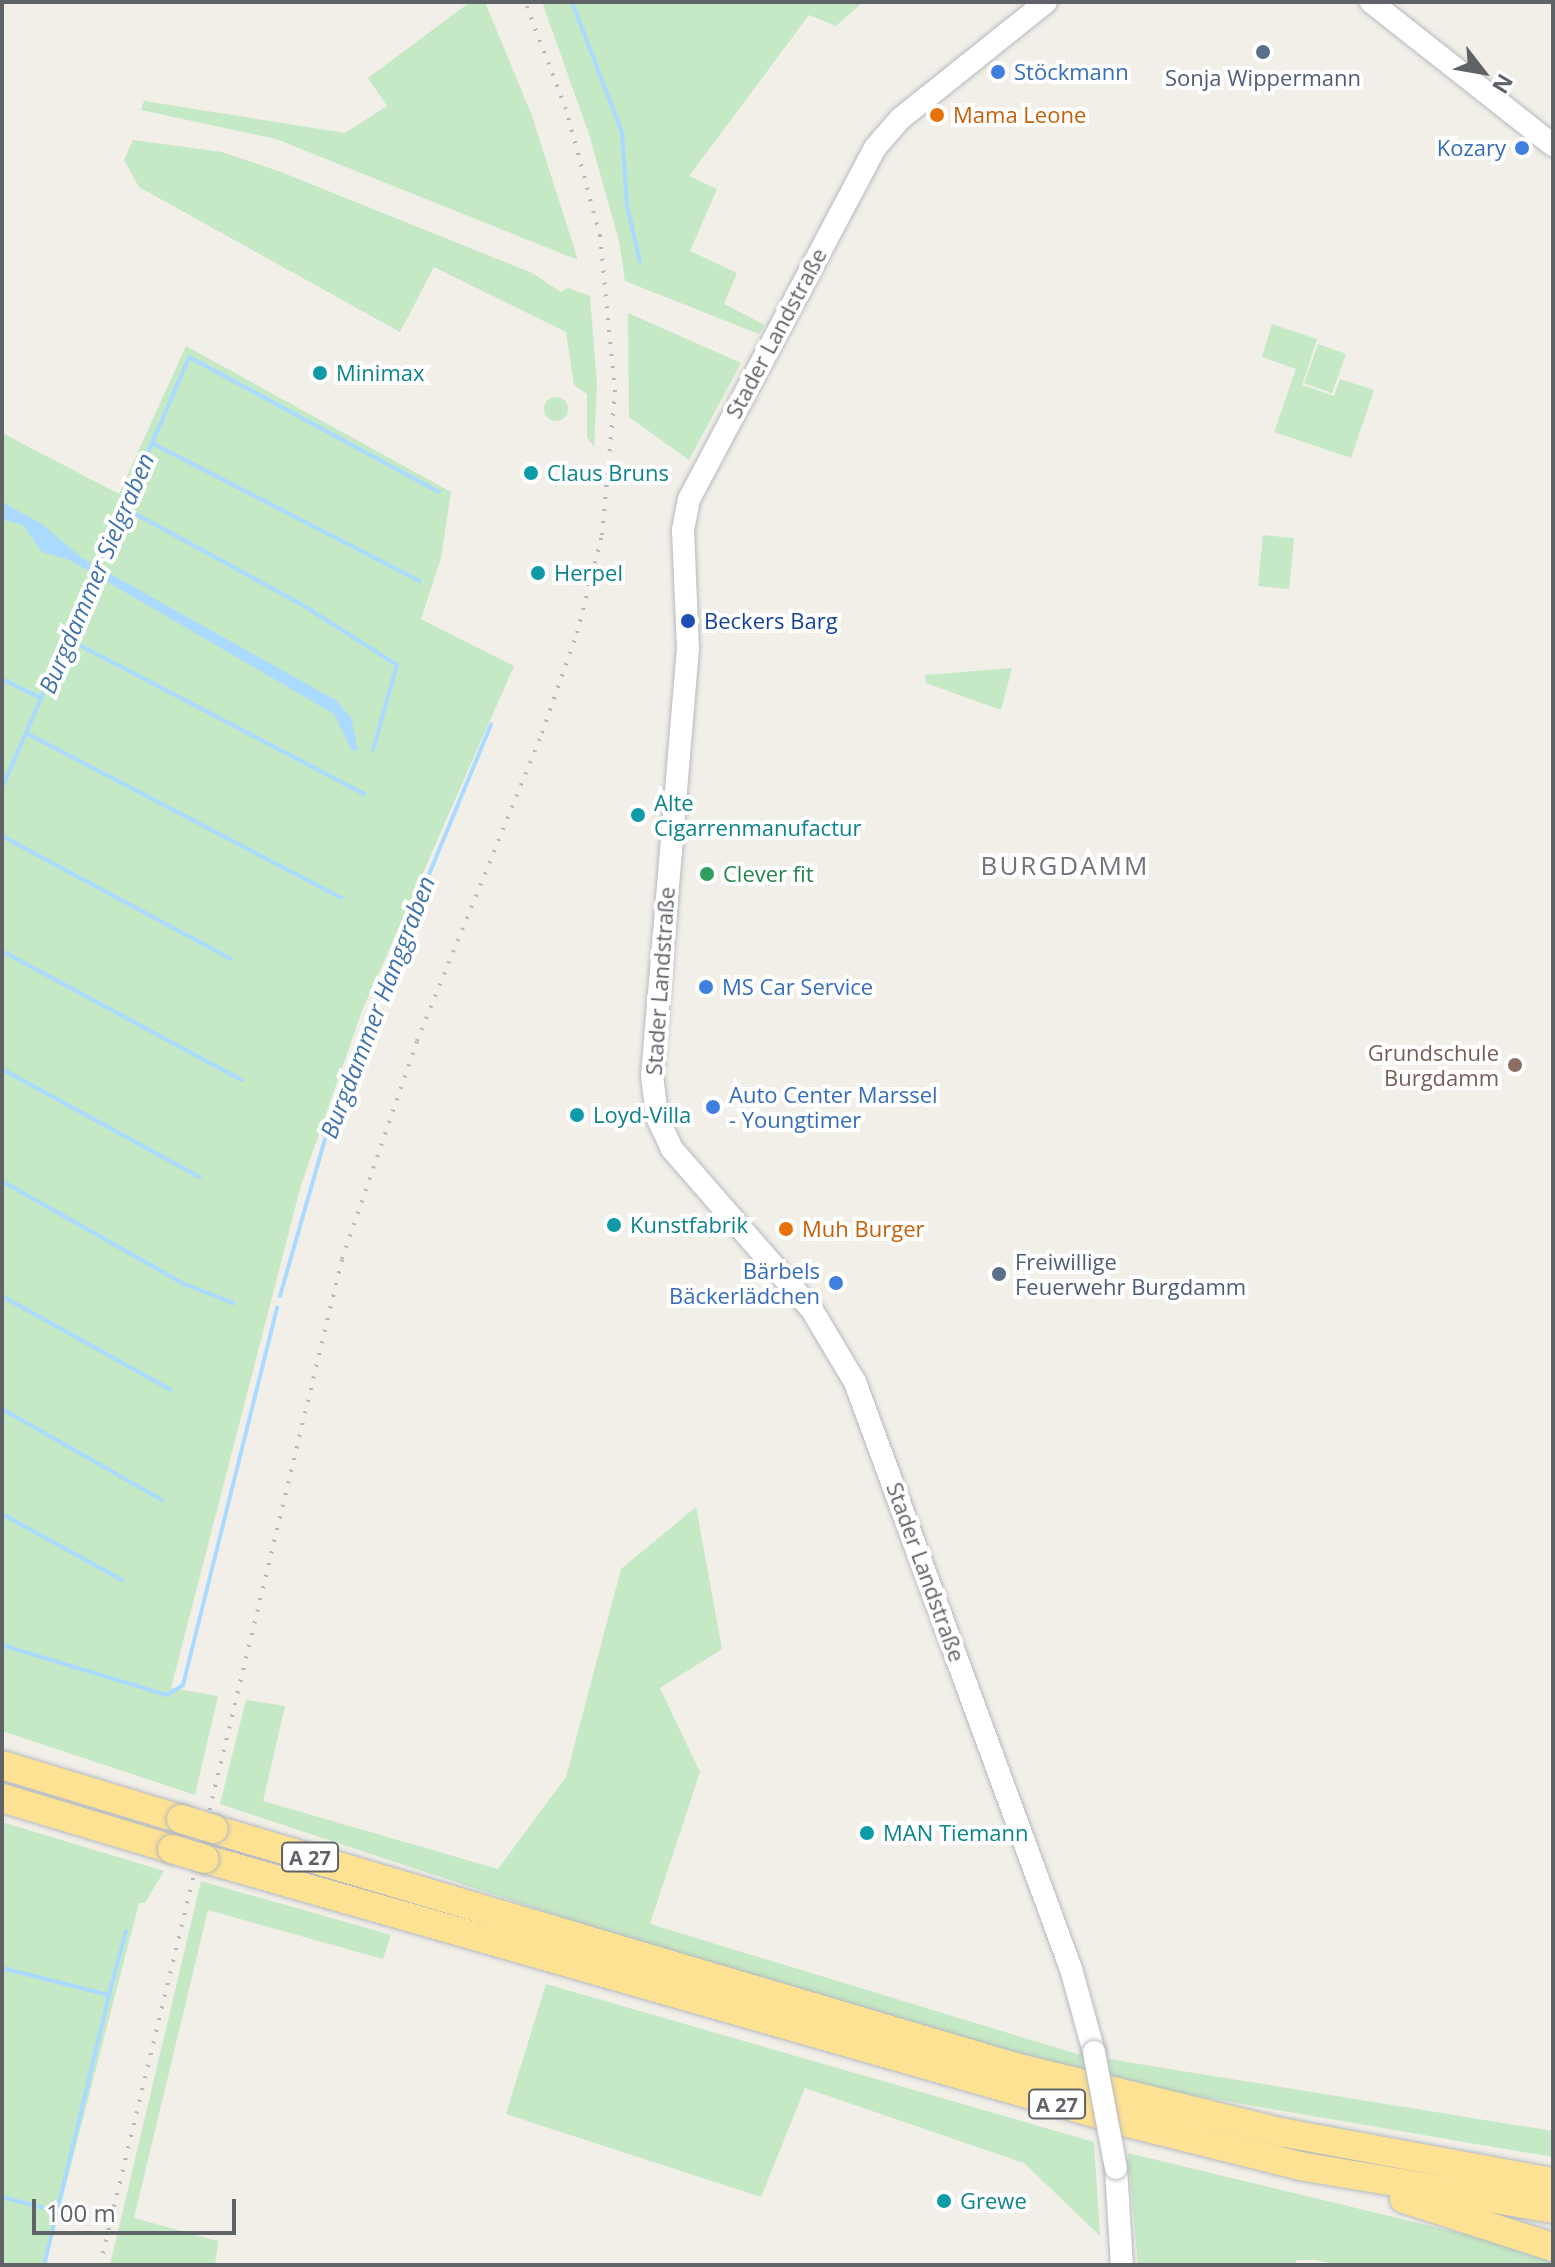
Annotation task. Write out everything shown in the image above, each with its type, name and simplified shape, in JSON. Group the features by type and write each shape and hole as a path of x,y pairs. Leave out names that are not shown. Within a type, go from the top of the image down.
{"highway":[{"name":"A 27","path":"2,1765 1015,2067 1280,2132 1553,2182"},
{"name":"A 27","path":"2,1798 1118,2121 1300,2166 1553,2209"},
{"path":"1300,2166 1553,2247"}],"street":[{"name":"Stader Landstraße","path":"1046,2 900,119 875,148 689,499 683,530 688,648 652,1075 657,1117 672,1149 812,1310 855,1382 1071,1969 1094,2052 1116,2168 1122,2265"},
{"path":"1371,2 1553,145"}],"green space":[{"path":"470,2 485,2 532,116 578,260 276,139 141,110 144,101 345,133 387,106 368,78"},
{"path":"542,2 863,2 836,26 809,15 689,176 717,189 690,251 737,273 724,304 765,325 759,334 625,281 619,241 589,134"},
{"path":"133,140 222,152 281,172 532,273 561,292 568,288 590,296 597,385 594,447 587,437 587,394 574,385 566,332 434,267 400,332 139,187 124,160"},
{"path":"628,313 741,363 689,460 629,417"},
{"path":"1272,324 1317,339 1302,385 1334,396 1340,379 1374,390 1351,458 1274,432 1296,369 1262,357"},
{"path":"1318,344 1346,354 1332,393 1304,383"},
{"path":"186,346 451,492 441,558 421,619 514,666 362,1011 301,1185 171,1688 218,1696 195,1795 2,1731 2,433 119,494"},
{"path":"556,397 567,404 568,409 561,420 556,421 545,414 544,409 551,398"},
{"path":"1263,535 1294,538 1289,589 1258,586"},
{"path":"1012,668 1001,710 926,683 925,675"},
{"path":"696,1507 722,1649 660,1688 700,1772 650,1924 1077,2054 1553,2131 1553,2157 1119,2083 610,1933 220,1804 246,1700 285,1706 263,1801 498,1869 566,1777 621,1569"},
{"path":"2,1822 164,1871 145,1903 139,1903 45,2265 2,2265"},
{"path":"201,1881 391,1935 383,1959 208,1910 134,2218 218,2241 215,2265 110,2265"},
{"path":"546,1984 1094,2142 1100,2236 1024,2163 805,2088 761,2197 506,2114"},
{"path":"1128,2153 1493,2241 1553,2259 1553,2265 1337,2265 1297,2260 1294,2265 1138,2265"}],"water":[{"path":"2,502 42,524 82,558 337,701 351,718 358,751 351,749 334,714 70,560 42,552 23,525 2,519"}],"waterway":[{"path":"572,2 622,132 627,205 640,262"},
{"name":"Burgdammer Sielgraben","path":"2,788 189,357 439,492"},
{"path":"152,443 419,581"},
{"path":"123,507 301,604 397,665 373,750"},
{"path":"66,638 365,794"},
{"path":"2,679 41,698"},
{"name":"Burgdammer Hanggraben","path":"280,1296 338,1094 491,724"},
{"path":"26,733 342,898"},
{"path":"2,836 230,958"},
{"path":"2,951 242,1080"},
{"path":"2,1069 199,1177"},
{"path":"2,1181 184,1284 233,1303"},
{"path":"2,1296 171,1390"},
{"name":"Burgdammer Hanggraben","path":"2,1645 167,1695 183,1685 277,1308"},
{"path":"2,1409 162,1500"},
{"path":"2,1514 122,1580"},
{"path":"109,1995 126,1931"},
{"path":"2,1968 109,1995 44,2265"},
{"path":"2,2197 48,2209"}],"railway":[{"path":"100,2265 342,1259 417,1041 542,733 577,633 602,535 615,392 600,236 566,109 525,2"}],"place":[{"name":"Sonja Wippermann","path":"1263,52"},
{"name":"Stöckmann","path":"998,72"},
{"name":"Mama Leone","path":"937,115"},
{"name":"Kozary","path":"1522,148"},
{"name":"Minimax","path":"320,373"},
{"name":"Claus Bruns","path":"531,473"},
{"name":"Herpel","path":"538,573"},
{"name":"Beckers Barg","path":"688,621"},
{"name":"Alte Cigarrenmanufactur","path":"638,815"},
{"name":"Clever fit","path":"707,874"},
{"name":"MS Car Service","path":"706,987"},
{"name":"Grundschule Burgdamm","path":"1515,1065"},
{"name":"Auto Center Marssel - Youngtimer","path":"713,1107"},
{"name":"Loyd-Villa","path":"577,1115"},
{"name":"Kunstfabrik","path":"614,1225"},
{"name":"Muh Burger","path":"786,1229"},
{"name":"Freiwillige Feuerwehr Burgdamm","path":"999,1274"},
{"name":"Bärbels Bäckerlädchen","path":"836,1283"},
{"name":"MAN Tiemann","path":"867,1833"},
{"name":"Grewe","path":"944,2201"}],"district":[{"name":"BURGDAMM","path":"1065,866"}]}
